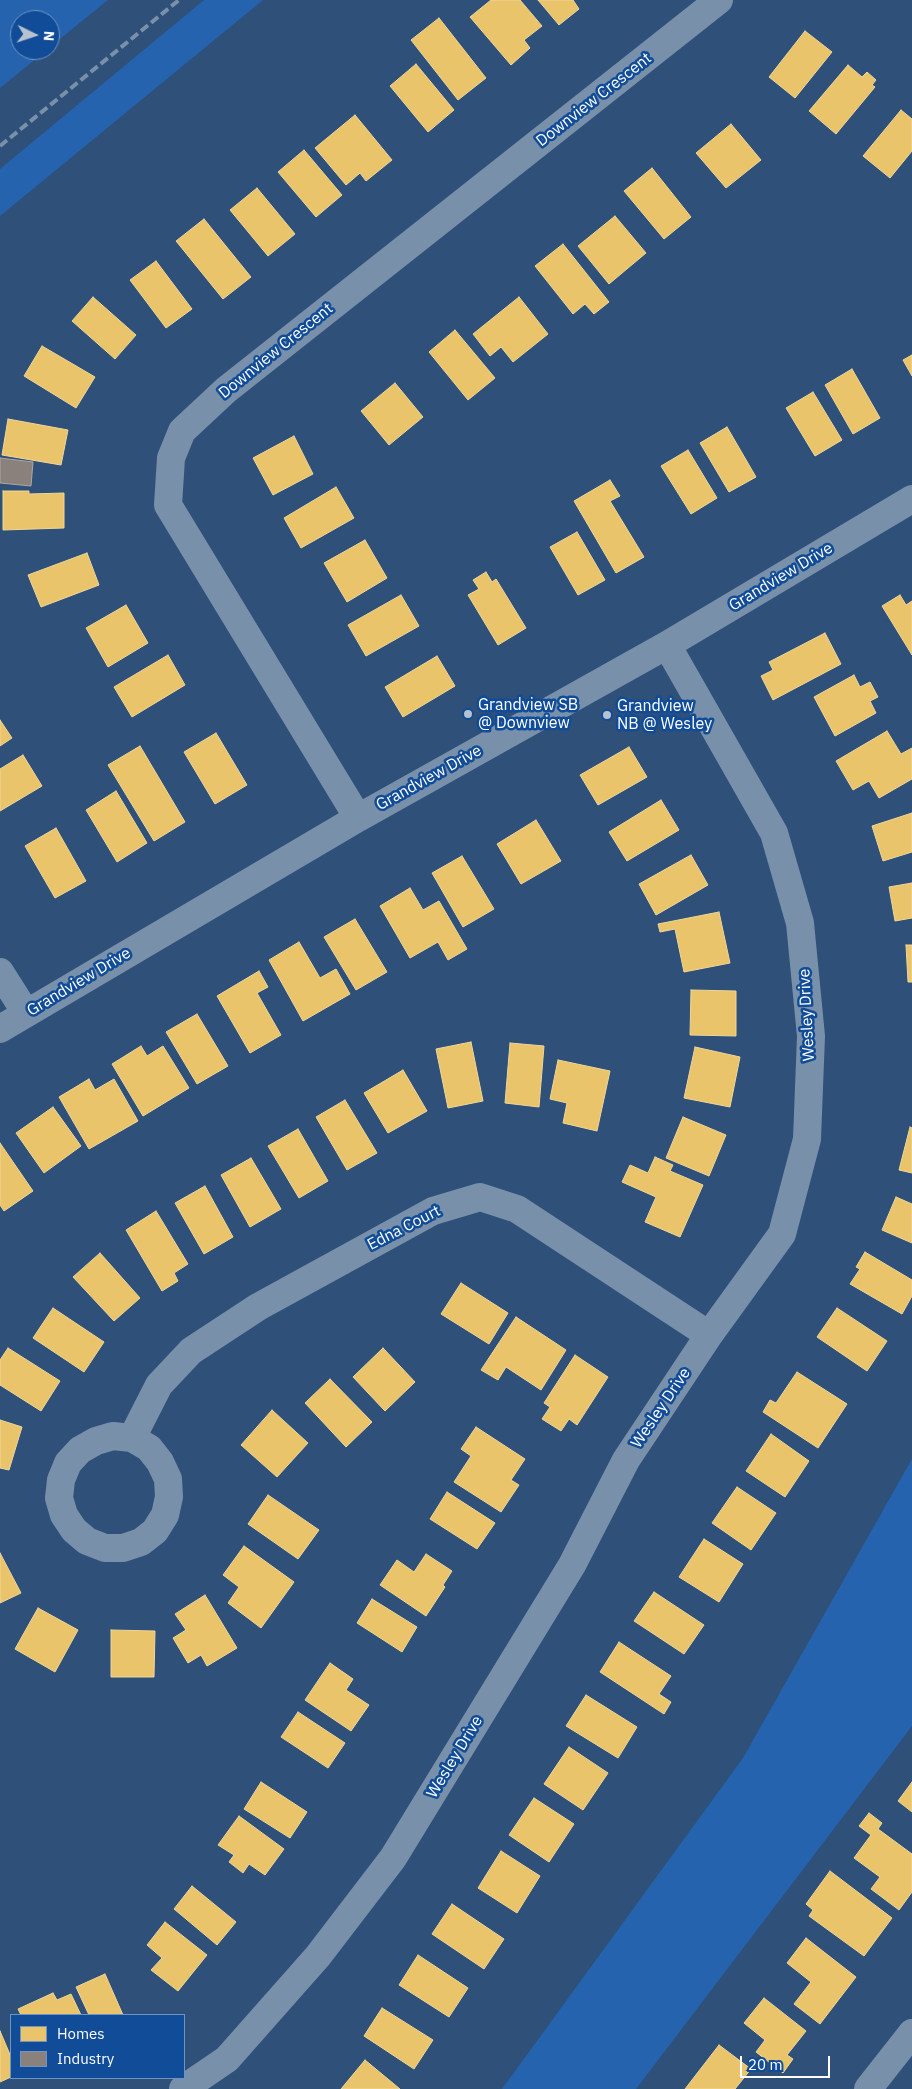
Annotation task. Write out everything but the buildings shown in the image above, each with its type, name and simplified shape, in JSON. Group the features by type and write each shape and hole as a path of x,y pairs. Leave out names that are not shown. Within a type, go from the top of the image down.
{"street":[{"name":"Downview Crescent","path":"358,818 168,505 171,458 182,431 226,390 719,0"},
{"name":"Grandview Drive","path":"0,1029 358,818 667,645 912,499"},
{"name":"Wesley Drive","path":"183,2089 227,2059 318,1956 393,1858 572,1565 626,1460 709,1335 782,1234 807,1139 812,1036 800,923 774,833 667,645"},
{"path":"0,972 26,1013"},
{"name":"Edna Court","path":"132,1438 159,1385 191,1351 258,1307 433,1211 480,1196 517,1209 709,1335"},
{"path":"113,1436 132,1438 149,1448 160,1462 168,1479 169,1497 165,1515 155,1531 141,1542 123,1548 105,1548 88,1542 74,1530 64,1515 59,1498 61,1480 68,1464 80,1450 96,1441 113,1436"},
{"path":"868,2089 912,2033"}],"shaded area":[{"path":"0,0 108,0 60,39 60,10 10,10 10,60 35,60 0,88"},
{"path":"204,0 263,0 0,216 0,169"},
{"path":"912,1459 912,1726 636,2089 502,2089 743,1758"}],"railway":[{"path":"0,146 179,0"}],"place":[{"name":"Grandview SB @ Downview","path":"468,714"},
{"name":"Grandview NB @ Wesley","path":"607,715"}]}
